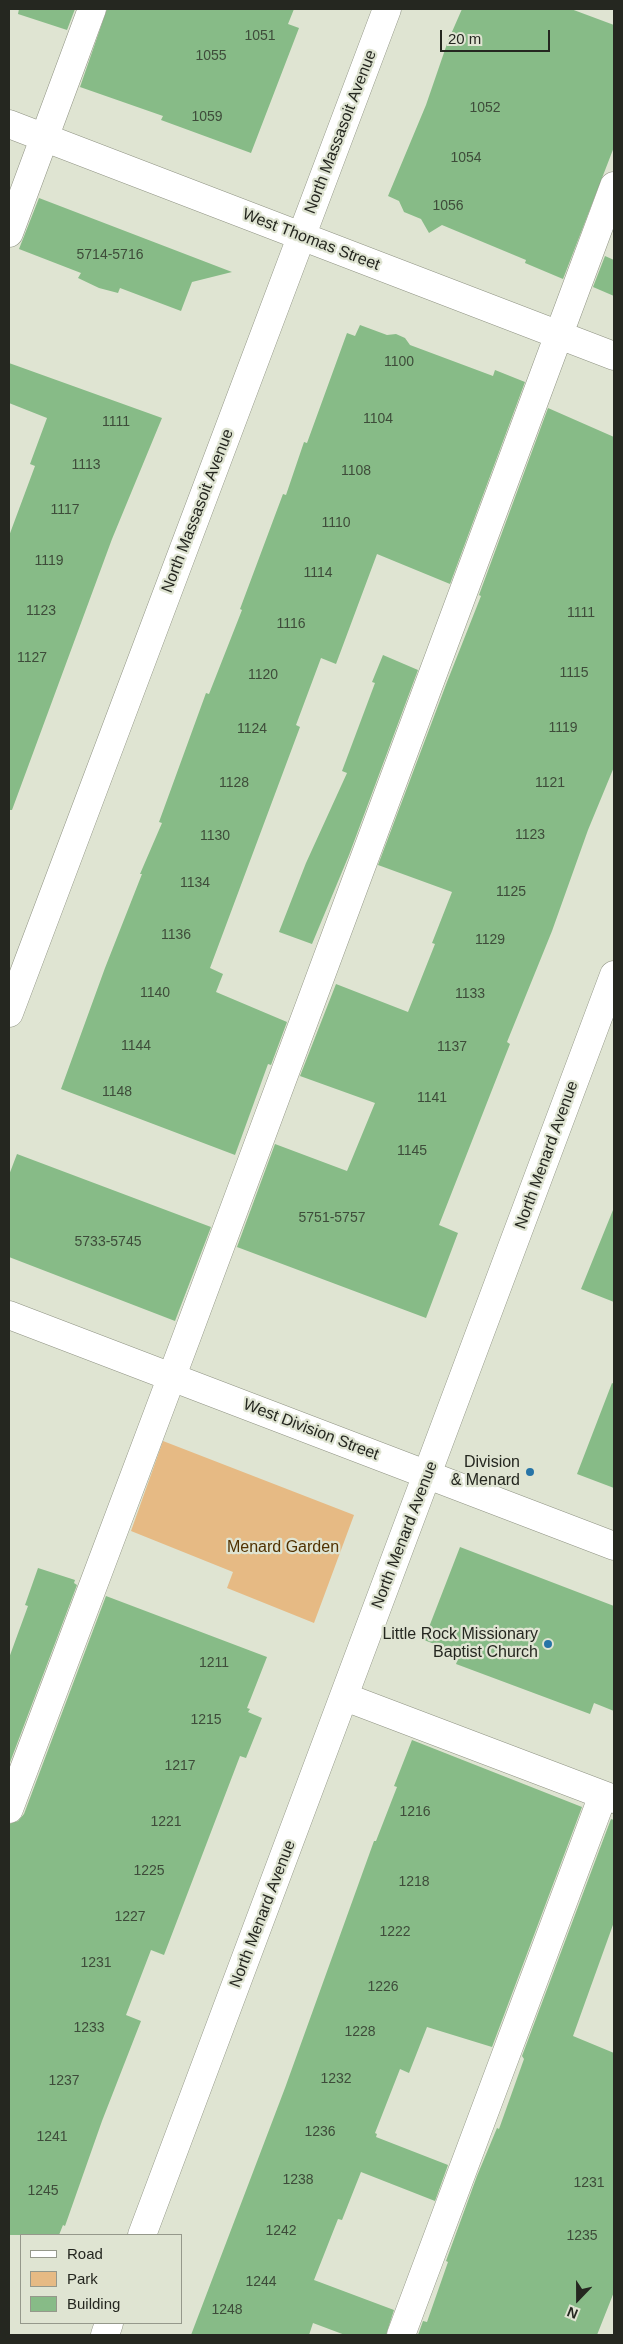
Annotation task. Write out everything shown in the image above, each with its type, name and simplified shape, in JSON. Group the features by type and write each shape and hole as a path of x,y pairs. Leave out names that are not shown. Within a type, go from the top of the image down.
{"street":[{"path":"9,233 92,9"},
{"name":"North Massasoit Avenue","path":"9,1014 387,9"},
{"name":"West Thomas Street","path":"9,124 614,356"},
{"path":"9,1809 172,1377 614,186"},
{"name":"North Menard Avenue","path":"142,2234 345,1697 614,974"},
{"name":"West Division Street","path":"9,1315 614,1546"},
{"path":"345,1697 609,1797 401,2335"}],"green space":[{"name":"Menard Garden","path":"163,1441 354,1515 314,1623 227,1588 233,1572 131,1531"}],"building":[{"path":"19,9 75,9 67,30 18,14"},
{"path":"107,9 294,9 288,24 299,28 251,153 161,120 163,116 80,87"},
{"path":"462,9 571,9 614,25 614,147 563,279 525,263 526,260 442,225 429,233 421,219 404,212 399,201 388,196 426,105 448,41"},
{"path":"39,198 232,272 192,282 181,311 120,288 118,293 99,288 78,278 81,273 19,249"},
{"path":"605,256 614,260 614,296 593,287"},
{"path":"360,325 387,335 396,334 405,338 410,345 493,376 495,370 525,382 450,584 377,554 336,664 321,658 296,725 300,727 210,968 223,974 216,992 287,1022 271,1065 268,1064 235,1155 61,1089 142,874 140,874 162,823 159,822 206,693 209,694 242,610 240,609 283,494 286,495 304,442 307,443 347,333 355,336"},
{"path":"9,363 162,418 112,539 12,810 9,810 9,536 35,466 30,464 47,418 9,403"},
{"path":"548,408 614,437 614,767 588,830 552,931 507,1042 510,1044 439,1225 458,1233 426,1318 237,1247 275,1144 347,1171 375,1103 300,1076 336,984 408,1012 435,944 432,943 452,892 378,865 481,596 479,595"},
{"path":"383,655 418,670 349,855 312,944 279,932 306,863 347,773 342,771 375,683 372,682"},
{"path":"17,1154 211,1227 175,1321 9,1257 9,1175"},
{"path":"614,1210 614,1302 581,1289"},
{"path":"612,1383 614,1384 614,1488 577,1474"},
{"path":"460,1547 614,1606 614,1711 594,1703 590,1714 456,1664 460,1654 424,1640"},
{"path":"38,1568 75,1580 74,1583 77,1585 9,1765 9,1658 28,1606 25,1605"},
{"path":"106,1596 267,1657 247,1708 250,1709 248,1712 262,1718 246,1758 240,1756 164,1955 151,1950 126,2015 141,2021 102,2121 65,2226 63,2225 59,2234 9,2235 9,1824 18,1821 24,1814"},
{"path":"412,1740 582,1807 492,2047 427,2027 409,2073 400,2069 375,2133 377,2134 376,2137 448,2165 435,2201 361,2172 342,2220 338,2219 314,2280 394,2310 386,2335 345,2335 313,2323 309,2335 191,2335 285,2088 374,1841 376,1841 397,1787 394,1786"},
{"path":"611,1819 614,1820 614,1922 573,2036 614,2053 614,2292 597,2335 418,2335 423,2321 427,2322 448,2262 446,2261 477,2176 497,2128 499,2129 524,2059 522,2056"}],"place":[{"name":"Division & Menard","path":"530,1472"},
{"name":"Little Rock Missionary Baptist Church","path":"548,1644"}]}
